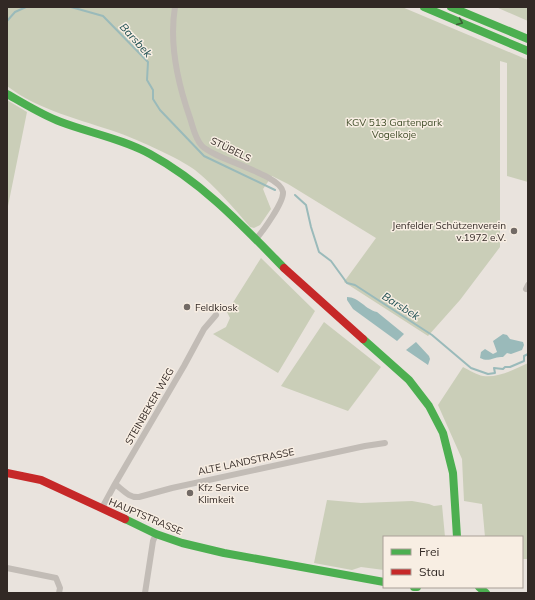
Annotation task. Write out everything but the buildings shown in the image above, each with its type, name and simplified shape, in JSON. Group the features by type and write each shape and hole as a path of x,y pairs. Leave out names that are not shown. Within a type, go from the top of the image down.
{"main road":[{"path":"424,7 528,52"},
{"path":"451,7 528,40"},
{"path":"7,94 37,111 61,122 116,140 148,153 186,176 208,193 256,239 291,276 409,380 429,406 444,433 452,473 457,536"},
{"name":"HAUPTSTRASSE","path":"7,473 41,480 156,534 182,543 224,553 383,582"}],"street":[{"name":"STÜBELS","path":"175,7 173,19 176,65 187,110 198,141 214,153 269,178 278,184 283,192 281,200 267,225 256,239"},
{"name":"STEINBEKER WEG","path":"102,508 184,366 204,328 216,315"},
{"name":"ALTE LANDSTRASSE","path":"115,484 129,496 139,497 178,486 385,443"},
{"path":"145,593 156,534"},
{"path":"7,568 56,578 60,588 59,593"}],"green space":[{"name":"KGV 513 Gartenpark Vogelkoje","path":"7,7 402,7 528,60 528,182 507,176 507,63 500,61 500,247 460,300 428,336 344,282 376,238 288,184 272,176 263,189 271,209 260,225 254,228 250,227 217,190 195,170 187,165 128,136 61,114 32,102 7,86"},
{"path":"496,7 528,7 528,21"},
{"path":"7,100 27,112 7,211"},
{"path":"261,258 315,311 278,373 213,334 226,327 230,318 227,312"},
{"path":"324,322 381,367 348,411 281,386"},
{"path":"528,363 528,559 523,559 523,536 485,536 482,504 464,501 462,459 438,405 463,367 483,376 495,376"},
{"path":"327,500 361,503 412,501 434,506 442,505 445,536 383,536 383,570 361,567 352,570 314,563"}],"water":[{"path":"347,297 359,301 369,309 377,312 404,334 397,341 353,309 347,300"},
{"path":"503,334 507,335 510,339 523,342 524,345 522,350 511,354 507,353 503,357 497,357 489,360 480,358 481,352 485,349 493,354 497,352 493,341"},
{"path":"416,342 429,356 430,359 428,365 406,350"}],"waterway":[{"name":"Barsbek","path":"7,21 15,12 26,7"},
{"name":"Barsbek","path":"71,7 103,16 148,62 147,80 153,90 153,99 160,110 204,156 275,190"},
{"name":"Barsbek","path":"295,195 306,205 319,252 331,261 347,283 355,285 432,335 471,368 488,374 495,373 494,368 503,369 505,367 510,367 524,361 524,356 528,354"}],"traffic: fast":[{"path":"424,7 528,51"},
{"path":"451,7 528,39"},
{"path":"7,94 54,119 129,144 169,165 205,191 253,236 284,268"},
{"path":"363,339 409,380 429,406 443,433 453,473 457,536"},
{"path":"125,519 156,534 182,543 224,553 383,582"},
{"path":"480,588 486,593"}],"traffic: jam":[{"path":"284,268 363,339"},
{"path":"7,473 41,480 125,519"}],"place":[{"name":"Jenfelder Schützenverein v.1972 e.V.","path":"514,231"},
{"name":"Feldkiosk","path":"187,307"},
{"name":"Kfz Service Klimkeit","path":"190,493"}]}
